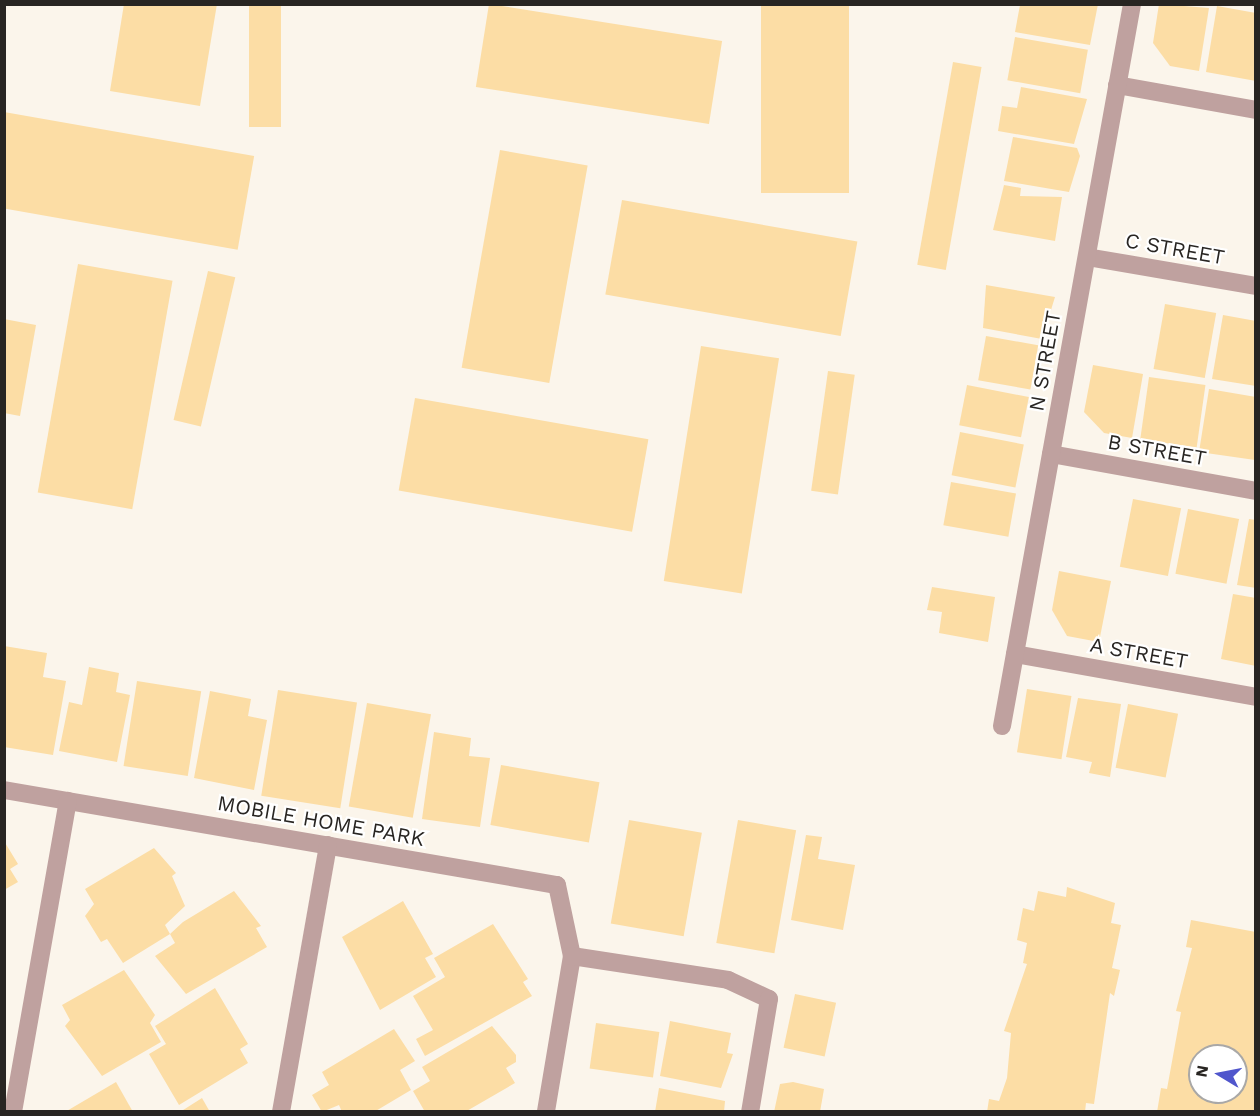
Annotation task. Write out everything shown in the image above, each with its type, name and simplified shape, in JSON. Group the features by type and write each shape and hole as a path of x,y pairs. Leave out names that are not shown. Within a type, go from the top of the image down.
{"street":[{"name":"N STREET","path":"1002,726 1132,4"},
{"path":"1117,85 1256,110"},
{"name":"C STREET","path":"1086,257 1256,286"},
{"name":"B STREET","path":"1051,454 1256,491"},
{"name":"A STREET","path":"1015,654 1256,697"},
{"name":"MOBILE HOME PARK","path":"4,790 557,885 572,956 546,1112"},
{"path":"13,1112 68,801"},
{"path":"281,1112 328,845"},
{"path":"572,956 728,980 769,999 750,1112"}],"building":[{"path":"124,4 217,4 200,106 110,91"},
{"path":"249,4 281,4 281,127 249,127"},
{"path":"489,4 722,41 709,124 476,87"},
{"path":"1098,4 1090,45 1015,32 1020,5"},
{"path":"1159,4 1209,8 1199,71 1170,66 1153,43"},
{"path":"761,5 849,5 849,193 761,193"},
{"path":"1217,6 1256,13 1256,81 1206,72"},
{"path":"1015,37 1088,50 1080,93 1007,80"},
{"path":"953,62 982,67 946,270 917,265"},
{"path":"1021,87 1087,99 1074,144 998,131 1002,106 1017,108"},
{"path":"4,112 254,156 238,250 4,208"},
{"path":"1013,137 1077,148 1080,156 1069,192 1004,181"},
{"path":"500,150 588,165 549,383 462,368"},
{"path":"1004,185 1021,188 1020,196 1062,197 1055,241 993,230"},
{"path":"622,200 857,242 841,336 605,295"},
{"path":"78,264 173,281 132,509 38,492"},
{"path":"208,271 235,277 201,426 174,420"},
{"path":"986,285 1055,297 1042,339 983,328"},
{"path":"1165,304 1216,313 1205,378 1154,369"},
{"path":"1223,315 1256,321 1256,386 1212,379"},
{"path":"4,319 36,325 20,416 4,413"},
{"path":"986,336 1038,345 1030,390 978,380"},
{"path":"701,346 779,358 742,593 664,581"},
{"path":"1093,365 1143,374 1132,438 1104,433 1084,412"},
{"path":"828,371 855,375 838,495 811,491"},
{"path":"1149,377 1205,385 1197,447 1140,439"},
{"path":"967,385 1029,397 1021,437 959,425"},
{"path":"1209,389 1256,397 1255,460 1199,452"},
{"path":"415,398 648,439 632,532 399,491"},
{"path":"960,432 1024,444 1015,488 952,475"},
{"path":"951,482 1016,493 1008,537 943,525"},
{"path":"1133,499 1181,508 1168,576 1120,567"},
{"path":"1188,509 1239,519 1226,584 1175,574"},
{"path":"1249,519 1256,520 1256,588 1237,585"},
{"path":"1059,571 1111,581 1099,642 1067,636 1052,610"},
{"path":"932,587 995,597 988,642 939,633 942,612 927,610"},
{"path":"1233,594 1256,598 1256,666 1221,659"},
{"path":"4,646 47,653 43,677 66,681 53,755 4,747"},
{"path":"89,667 119,673 116,692 130,695 117,762 59,751 69,702 82,705"},
{"path":"137,681 201,691 188,776 124,766"},
{"path":"1027,689 1071,696 1061,759 1017,752"},
{"path":"278,690 357,703 340,808 261,796"},
{"path":"210,691 251,699 248,716 267,720 254,790 194,778"},
{"path":"1078,698 1121,704 1110,777 1089,773 1092,762 1066,757"},
{"path":"367,703 431,714 413,818 349,806"},
{"path":"1128,704 1178,714 1166,778 1116,768"},
{"path":"434,732 471,738 469,756 490,758 480,827 422,819"},
{"path":"501,765 599,782 589,842 490,825"},
{"path":"629,820 702,833 684,936 611,923"},
{"path":"738,820 796,830 774,953 716,943"},
{"path":"806,835 822,837 818,859 855,865 843,930 791,920"},
{"path":"4,841 18,864 10,869 18,882 4,890"},
{"path":"154,848 176,873 172,876 185,906 165,925 170,934 123,963 107,939 101,942 85,916 94,904 85,889"},
{"path":"1067,887 1115,903 1111,923 1121,925 1112,968 1120,970 1114,996 1110,993 1094,1104 1086,1103 1085,1112 987,1112 989,1099 999,1101 1007,1078 1011,1033 1004,1031 1027,964 1023,963 1027,943 1017,940 1023,908 1034,911 1038,891 1066,897"},
{"path":"234,891 261,926 256,928 267,947 186,994 155,956 175,943 170,934 183,922"},
{"path":"403,901 433,954 425,958 436,977 380,1010 342,937"},
{"path":"1191,920 1256,932 1256,1111 1157,1112 1161,1088 1167,1089 1181,1012 1176,1011 1192,948 1186,947"},
{"path":"493,924 528,979 523,982 532,996 425,1056 416,1039 433,1030 413,996 445,977 434,958"},
{"path":"124,970 155,1015 150,1023 161,1042 102,1076 65,1026 70,1020 62,1005"},
{"path":"215,988 248,1044 240,1049 248,1063 179,1105 149,1054 166,1044 155,1026"},
{"path":"795,994 836,1003 825,1057 784,1048"},
{"path":"670,1021 731,1033 727,1053 733,1054 721,1088 660,1076"},
{"path":"596,1023 659,1032 653,1077 590,1069"},
{"path":"492,1026 516,1055 516,1062 506,1068 515,1083 465,1112 425,1112 413,1091 430,1081 422,1067"},
{"path":"394,1029 415,1061 400,1070 411,1090 374,1112 342,1112 339,1105 322,1112 312,1095 329,1085 322,1072"},
{"path":"116,1082 133,1112 65,1112"},
{"path":"793,1082 824,1089 820,1112 774,1112 780,1084"},
{"path":"659,1088 725,1101 724,1112 655,1112"},
{"path":"202,1098 210,1112 180,1112"}]}
